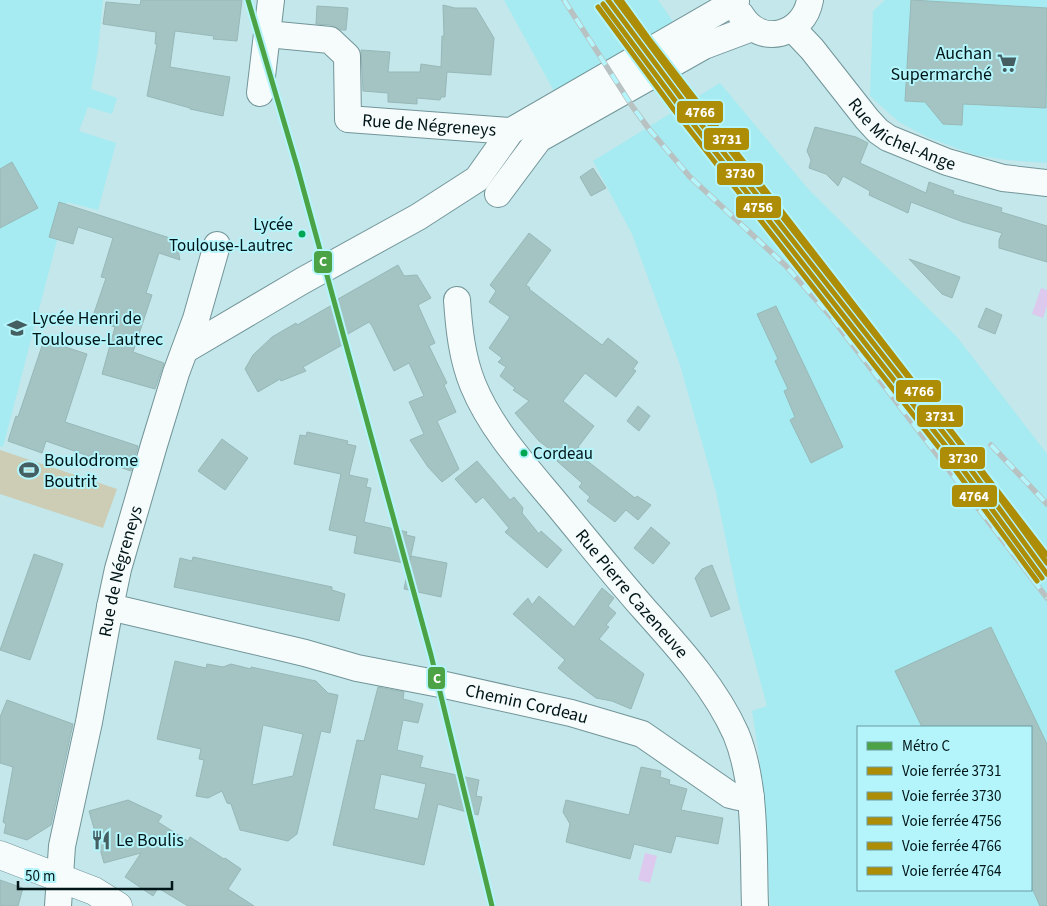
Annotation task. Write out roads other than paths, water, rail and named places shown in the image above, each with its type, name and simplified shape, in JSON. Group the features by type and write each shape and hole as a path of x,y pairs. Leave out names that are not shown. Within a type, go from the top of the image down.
{"main road":[{"path":"0,855 94,891 118,906"}],"street":[{"path":"260,93 271,0"},
{"path":"185,350 302,281 418,217 477,179 511,131 736,0 744,20 752,28 772,34 783,33 801,22 807,12 810,0"},
{"path":"498,194 539,139 704,46 752,28"},
{"name":"Rue Michel-Ange","path":"792,29 812,50 867,119 878,131 888,138 947,162 984,173 1003,178 1047,183"},
{"name":"Rue de Négreneys","path":"267,34 330,40 347,56 348,119 511,131"},
{"name":"Rue de Négreneys","path":"58,906 62,846 122,554 217,245"},
{"name":"Rue Pierre Cazeneuve","path":"457,300 464,357 473,385 486,412 518,457 715,694 736,736 746,766 751,798 755,906"},
{"name":"Chemin Cordeau","path":"110,607 305,653 357,668 571,713 642,734 730,795 751,798"}],"railway":[{"path":"564,0 632,106 649,129 690,177 786,266 832,318 1047,598"},
{"path":"991,445 1047,504"}],"metro line":[{"name":"C","path":"248,0 297,166 431,655 492,906"}],"rail line":[{"name":"3730","path":"608,0 684,102 950,441 1047,574"},
{"name":"4766","path":"616,0 689,98 955,437 1047,563"},
{"name":"3731","path":"621,0 649,39 1047,555"},
{"name":"4756","path":"603,4 679,106 945,445 1042,578"},
{"name":"4764","path":"598,7 674,110 940,449 1037,581"}],"place":[{"name":"Auchan Supermarché","path":"1007,63"},
{"name":"Lycée Toulouse-Lautrec","path":"302,234"},
{"name":"Lycée Henri de Toulouse-Lautrec","path":"17,328"},
{"name":"Cordeau","path":"524,453"},
{"name":"Boulodrome Boutrit","path":"29,470"},
{"name":"Le Boulis","path":"101,840"}]}
